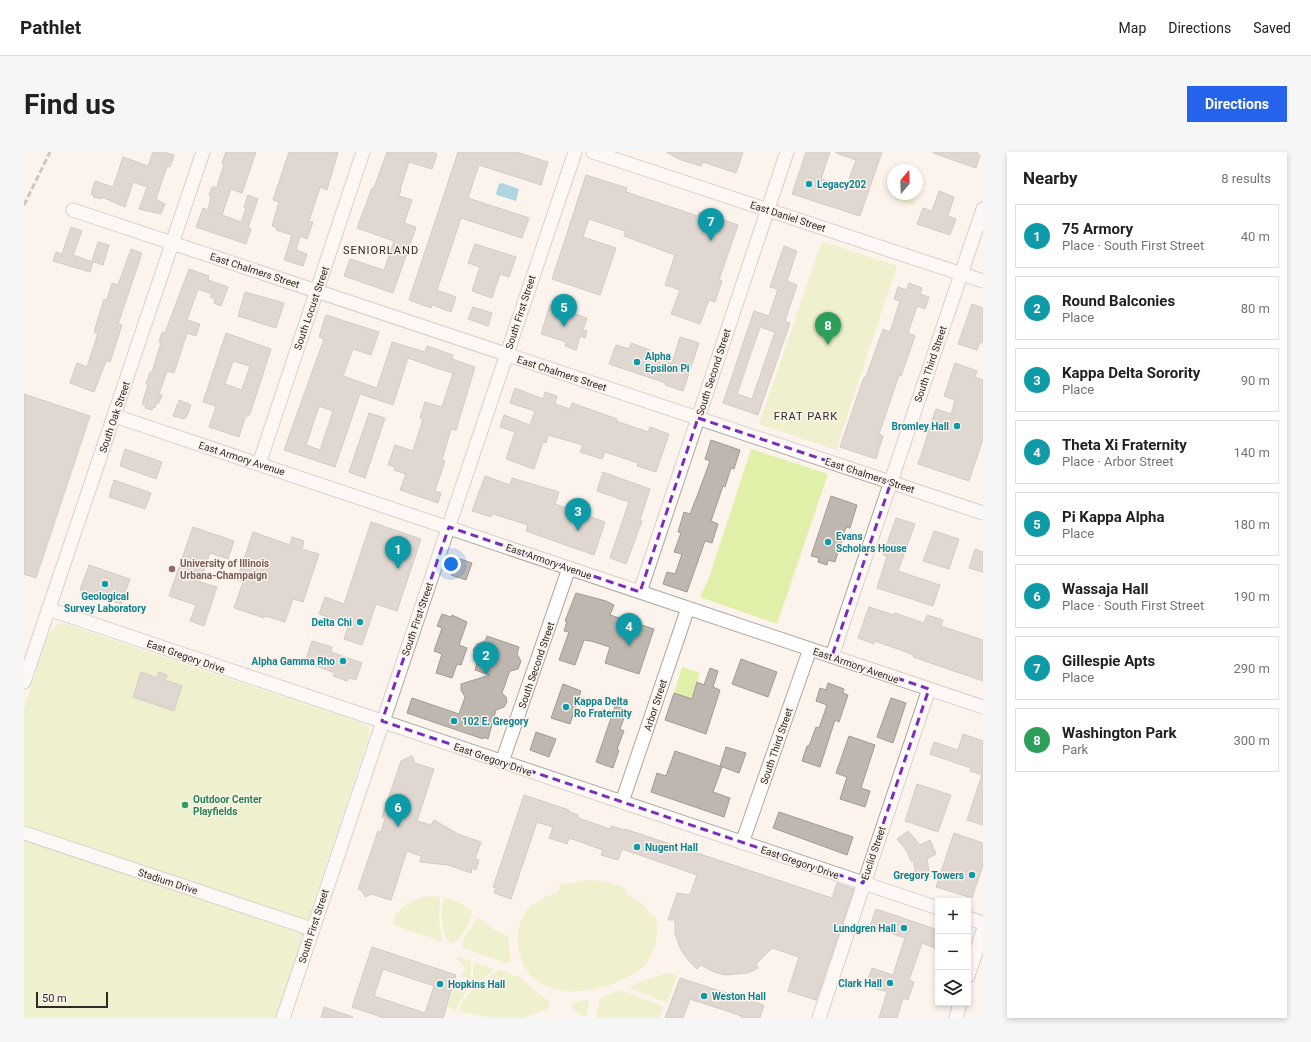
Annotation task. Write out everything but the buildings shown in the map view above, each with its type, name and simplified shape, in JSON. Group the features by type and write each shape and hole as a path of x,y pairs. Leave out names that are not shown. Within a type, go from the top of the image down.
{"street":[{"name":"South Oak Street","path":"24,682 203,152"},
{"name":"South Locust Street","path":"259,464 363,152"},
{"name":"South First Street","path":"283,1018 575,152"},
{"name":"East Daniel Street","path":"593,152 983,281"},
{"name":"South Second Street","path":"640,592 787,152"},
{"name":"South Third Street","path":"832,656 983,209"},
{"name":"East Chalmers Street","path":"74,210 983,512"},
{"name":"East Armory Avenue","path":"115,416 983,707"},
{"name":"South Second Street","path":"502,762 569,568"},
{"name":"Arbor Street","path":"622,802 688,608"},
{"name":"East Gregory Drive","path":"48,609 935,907"},
{"name":"South Third Street","path":"742,843 810,649"},
{"name":"Euclid Street","path":"819,1018 863,883 930,690"},
{"name":"Stadium Drive","path":"24,833 312,929"},
{"path":"971,919 983,923"},
{"path":"970,970 983,931"},
{"path":"956,1018 959,1006"}],"highlighted area":[{"path":"698,418 891,482 832,656 929,689 863,883 382,721 449,527 640,592"}],"green space":[{"path":"898,200 915,200 913,205"},
{"path":"822,241 897,266 836,450 759,424"},
{"path":"751,449 828,474 777,624 700,597 709,578"},
{"name":"Outdoor Center Playfields","path":"62,623 362,723 369,728 369,736 275,1018 24,1018 24,709 47,638 55,626"},
{"path":"682,667 700,673 692,699 674,693"},
{"path":"585,880 605,881 625,888 626,894 641,903 652,915 654,914 657,926 655,947 649,960 643,967 637,972 614,984 597,989 581,991 564,991 548,987 535,979 525,968 519,951 518,931 524,914 532,903 534,905 545,897 558,892 560,885"},
{"path":"427,896 440,897 439,919 442,942 394,925 394,920 399,910 416,899"},
{"path":"445,897 460,903 472,911 470,920 462,935 451,944 445,935 442,922 442,908"},
{"path":"480,918 494,930 508,936 511,958 510,962 506,963 463,948 462,942 476,919"},
{"path":"460,957 471,961 471,982 457,1008 454,1010 447,1007 454,989 462,992 467,979 460,974 466,969 457,959"},
{"path":"474,962 495,969 474,986 473,984"},
{"path":"500,970 521,978 548,1001 550,1004 549,1008 523,1018 493,1018 461,1012 463,1001 468,994"},
{"path":"666,973 677,975 667,1003 627,987"},
{"path":"620,990 663,1006 659,1018 596,1018 600,998"},
{"path":"588,1000 589,1003 587,1015 584,1017 570,1006 573,1003"}],"water":[{"path":"502,183 519,189 516,201 497,195 496,193 499,184"}],"railway":[{"path":"24,205 50,152"}],"place":[{"name":"Legacy202","path":"809,184"},
{"name":"Gillespie Apts","path":"711,241"},
{"name":"Pi Kappa Alpha","path":"564,327"},
{"name":"Washington Park","path":"828,345"},
{"name":"Alpha Epsilon Pi","path":"637,362"},
{"name":"Bromley Hall","path":"957,426"},
{"name":"Kappa Delta Sorority","path":"578,531"},
{"name":"Evans Scholars House","path":"828,542"},
{"name":"University of Illinois Urbana-Champaign","path":"172,569"},
{"name":"75 Armory","path":"398,569"},
{"name":"Geological Survey Laboratory","path":"105,584"},
{"name":"Delta Chi","path":"360,622"},
{"name":"Theta Xi Fraternity","path":"629,646"},
{"name":"Alpha Gamma Rho","path":"343,661"},
{"name":"Round Balconies","path":"486,675"},
{"name":"Kappa Delta Ro Fraternity","path":"566,707"},
{"name":"102 E. Gregory","path":"454,721"},
{"name":"Outdoor Center Playfields","path":"185,805"},
{"name":"Wassaja Hall","path":"398,827"},
{"name":"Nugent Hall","path":"637,847"},
{"name":"Gregory Towers","path":"972,875"},
{"name":"Lundgren Hall","path":"904,928"},
{"name":"Clark Hall","path":"890,983"},
{"name":"Hopkins Hall","path":"440,984"},
{"name":"Weston Hall","path":"704,996"}],"district":[{"name":"SENIORLAND","path":"381,250"},
{"name":"FRAT PARK","path":"806,416"}]}
